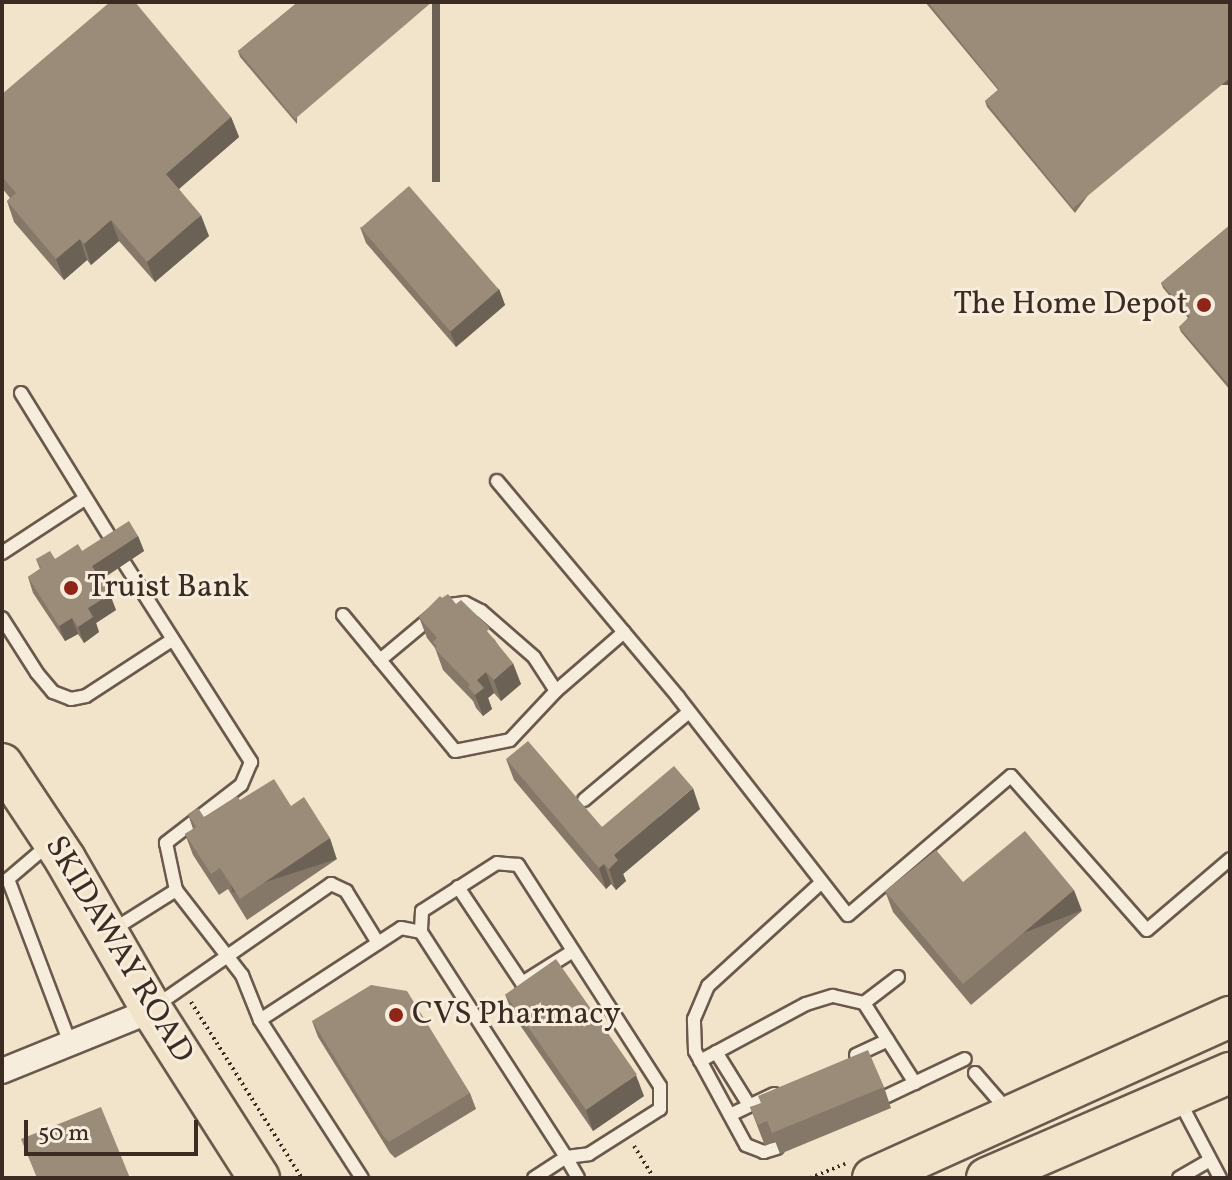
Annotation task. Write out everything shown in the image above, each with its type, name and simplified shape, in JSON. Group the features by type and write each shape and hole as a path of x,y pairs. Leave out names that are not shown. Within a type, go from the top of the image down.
{"main road":[{"name":"SKIDAWAY ROAD","path":"4,772 53,841 152,1010 259,1178"},
{"path":"873,1178 1230,1017"},
{"path":"1009,1174 1230,1073"}],"street":[{"path":"2,1071 152,1010"}],"lane":[{"path":"21,393 83,500 116,548"},
{"path":"497,481 766,806 848,915 1011,776 1147,930 1230,859"},
{"path":"2,553 83,500"},
{"path":"125,564 251,762 241,785 166,843 176,890 242,975 260,1020 362,1178"},
{"path":"380,660 447,605 465,603 481,611 534,657 556,691"},
{"path":"343,615 455,751 510,740 556,691 624,632"},
{"path":"2,618 7,643 53,692 71,699 86,696 172,640"},
{"path":"584,800 689,712"},
{"path":"53,841 4,877 70,1043"},
{"path":"534,1178 566,1157 589,1154 660,1109 660,1086 518,865 497,863 422,911 421,932 566,1157 578,1178"},
{"path":"777,1148 764,1152 746,1145 695,1051 694,1019 708,986 822,882"},
{"path":"152,1010 331,884 346,891 378,943"},
{"path":"458,887 522,983 573,951"},
{"path":"108,933 176,890"},
{"path":"260,1020 401,928 421,932"},
{"path":"864,1003 898,977"},
{"path":"700,1061 806,1004 833,996 864,1003 915,1083"},
{"path":"846,1060 888,1040"},
{"path":"716,1052 749,1105"},
{"path":"887,1096 965,1059"},
{"path":"975,1073 1011,1116"},
{"path":"730,1115 791,1086"},
{"path":"1177,1096 1220,1178"},
{"path":"1179,1178 1210,1160"}],"path":[{"path":"191,1002 302,1178"}],"building":[{"path":"110,2 135,2 231,117 166,174 201,215 147,262 111,220 84,244 80,239 56,259 7,201 16,193 2,177 2,94"},
{"path":"298,2 432,2 295,119 238,51"},
{"path":"928,2 1230,2 1230,78 1073,208 985,101 999,89"},
{"path":"409,186 499,289 451,331 361,228"},
{"name":"The Home Depot","path":"1230,225 1230,386 1179,327 1190,317 1161,283"},
{"path":"129,521 138,536 92,566 110,594 88,608 93,617 78,627 72,618 59,626 28,577 41,568 36,559 50,551 55,559 78,544 82,551"},
{"path":"448,594 456,604 461,600 490,628 487,631 513,663 494,680 486,672 477,680 484,688 475,695 468,687 470,685 435,649 437,647 433,642 437,638 419,617 440,596 442,598"},
{"path":"528,741 602,827 674,766 693,788 614,855 618,860 609,869 604,864 599,868 506,759"},
{"path":"274,779 291,806 304,797 330,838 240,899 220,868 211,874 185,834 196,827 188,814 198,808 204,817 237,796 240,800"},
{"path":"1025,831 1074,890 963,984 885,891 936,850 963,882"},
{"path":"556,959 637,1075 586,1110 505,995"},
{"name":"CVS Pharmacy","path":"371,985 407,991 470,1093 389,1142 312,1021"},
{"path":"868,1050 884,1087 772,1133 767,1121 758,1125 750,1107 761,1103 758,1096"},
{"path":"101,1107 130,1178 37,1178 21,1139"}],"place":[{"name":"The Home Depot","path":"1204,305"},
{"name":"Truist Bank","path":"71,588"},
{"name":"CVS Pharmacy","path":"396,1015"}]}
